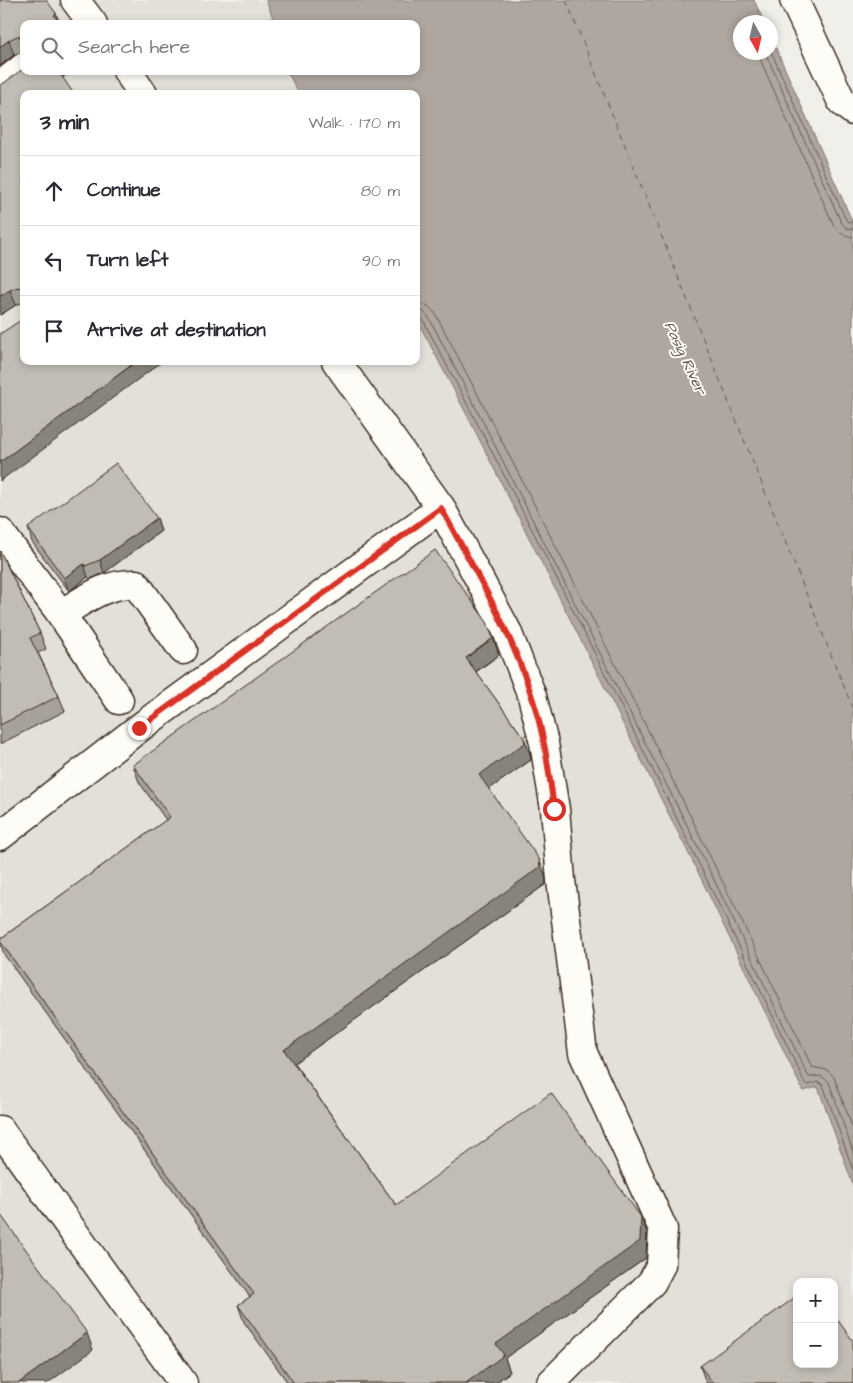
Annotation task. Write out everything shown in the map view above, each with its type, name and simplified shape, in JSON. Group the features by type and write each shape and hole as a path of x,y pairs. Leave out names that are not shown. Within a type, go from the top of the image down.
{"lane":[{"path":"794,0 842,102 853,111"},
{"path":"0,86 20,71"},
{"path":"130,75 140,90"},
{"path":"339,365 441,508 507,631 532,696 544,743 554,809 583,1053 663,1230 661,1265 652,1282 551,1383"},
{"path":"0,836 139,728 441,508"},
{"path":"0,532 61,614 119,700"},
{"path":"61,614 102,589 121,584 136,584 183,650"},
{"path":"0,1130 183,1383"}],"shaded area":[{"path":"0,0 266,0 273,18 265,20 20,20 20,75 289,75 297,90 20,90 20,365 420,365 420,326 697,870 803,1091 818,1087 853,1185 853,1383 0,1383"}],"water":[{"name":"Pasig River","path":"266,0 754,0 761,15 733,15 733,60 778,60 778,53 853,223 853,1185 818,1087 803,1091 697,870 420,326 420,90 297,90 289,75 420,75 420,20 265,20 273,18"}],"building":[{"path":"0,0 46,0 56,13 54,15 57,20 20,20 20,36 9,40 0,47"},
{"path":"20,71 20,75 61,75 71,90 20,90 20,288 10,290 0,296 0,85"},
{"path":"20,321 20,365 132,365 0,462 0,333"},
{"path":"116,463 157,518 100,560 85,566 84,564 64,578 28,528"},
{"path":"435,550 487,622 493,638 466,658 524,738 525,743 479,775 539,859 540,867 284,1050 396,1205 551,1093 641,1217 640,1241 496,1344 504,1355 466,1383 294,1383 238,1305 254,1294 0,939 170,817 133,765"},
{"path":"0,551 40,633 30,638 59,696 0,725"},
{"path":"0,1214 87,1333 19,1383 0,1383"},
{"path":"793,1299 793,1368 838,1368 838,1320 853,1341 853,1383 713,1383 700,1366"}],"ferry route":[{"path":"566,0 853,709"}],"route":[{"path":"139,728 441,508 507,631 532,696 544,743 554,809"}]}
